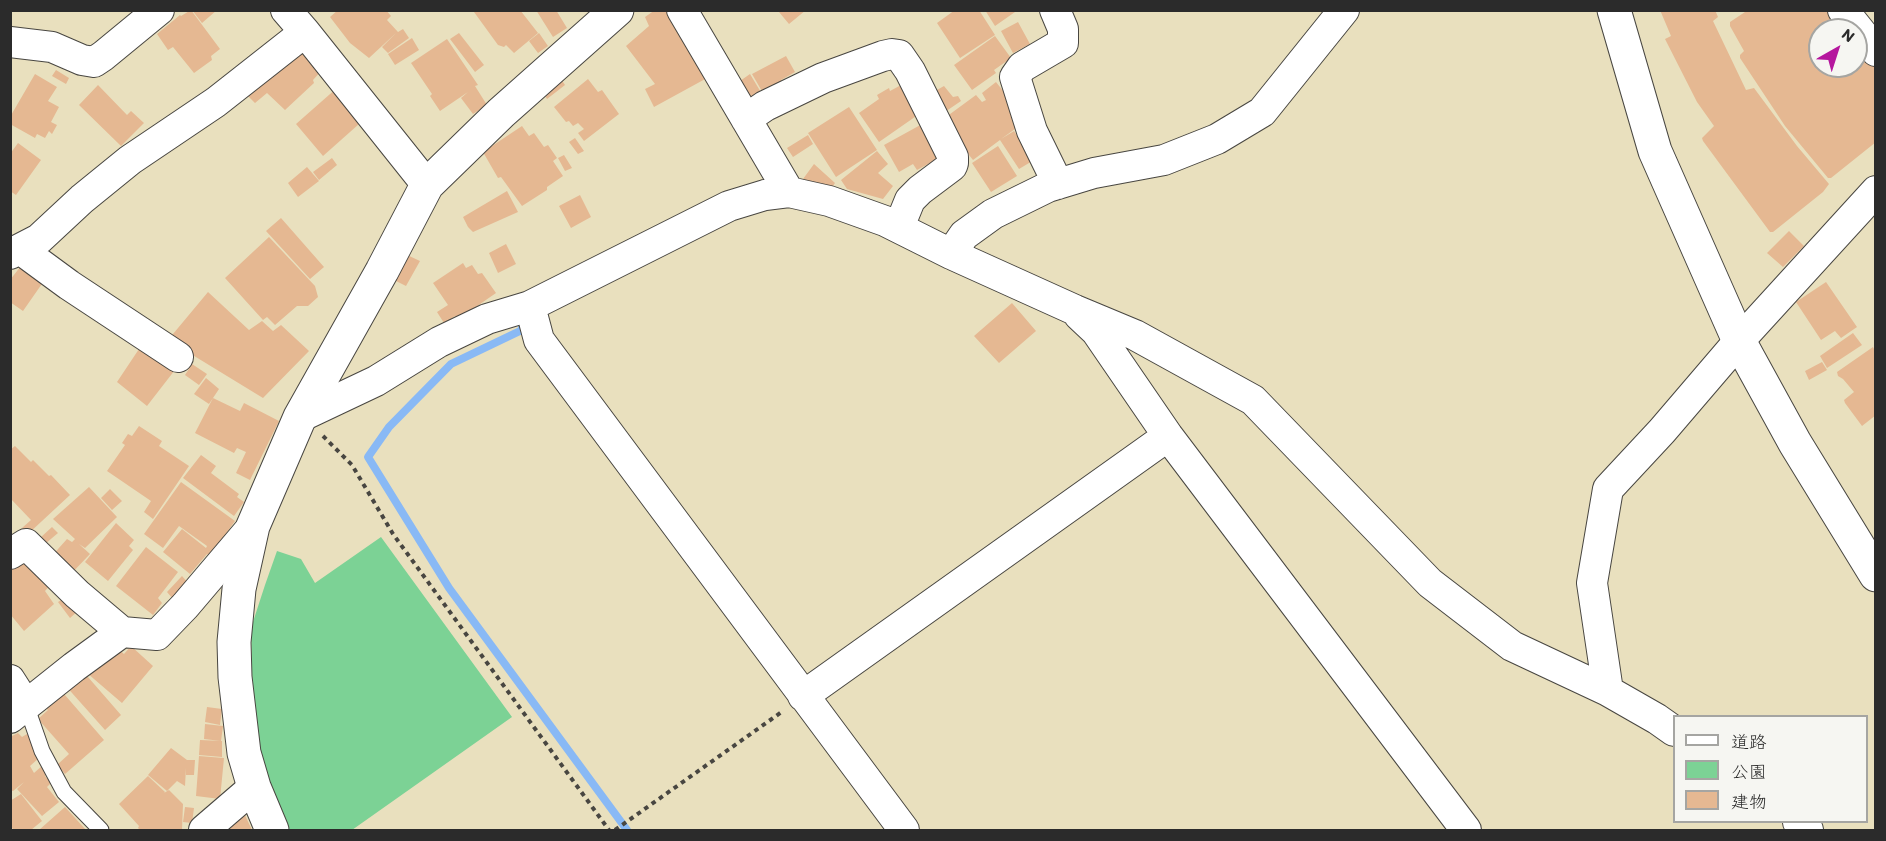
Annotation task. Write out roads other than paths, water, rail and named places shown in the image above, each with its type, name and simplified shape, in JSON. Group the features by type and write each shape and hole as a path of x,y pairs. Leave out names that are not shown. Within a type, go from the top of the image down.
{"street":[{"path":"10,42 52,46 82,60 94,62 159,10"},
{"path":"272,831 254,787 244,753 238,714 234,642 239,589 252,526 300,417 382,271 427,185 501,113 617,10"},
{"path":"682,10 789,192"},
{"path":"1055,10 1063,29 1063,43 1022,67 1015,77 1032,131 1058,184"},
{"path":"951,254 964,235 993,214 1048,187 1094,173 1164,160 1217,140 1262,112 1344,10"},
{"path":"1614,10 1655,151 1739,341 1795,443 1875,575"},
{"path":"1843,10 1875,51"},
{"path":"15,251 39,239 82,199 130,160 216,102 302,19 427,185"},
{"path":"746,118 765,106 823,78 892,54 898,56 910,71 953,163 910,200 899,227"},
{"path":"300,417 376,381 439,342 487,319 531,306 729,206 765,195 789,192 829,201 899,227 951,254 1135,335 1253,400 1430,583 1512,646 1608,691 1673,730"},
{"path":"1608,691 1592,583 1608,489 1739,341 1872,202"},
{"path":"15,251 178,357"},
{"path":"531,306 539,340 904,831"},
{"path":"1075,310 1096,331 1168,436 1466,831"},
{"path":"803,696 1168,436"},
{"path":"10,554 26,544 77,594 122,632 157,635 185,606 252,526"},
{"path":"10,680 18,712 122,632"},
{"path":"204,831 254,787"}],"lane":[{"path":"18,712 64,792 101,831"}],"waterway":[{"path":"522,320 522,330 451,364 389,427 368,457 449,588 627,830"}]}
